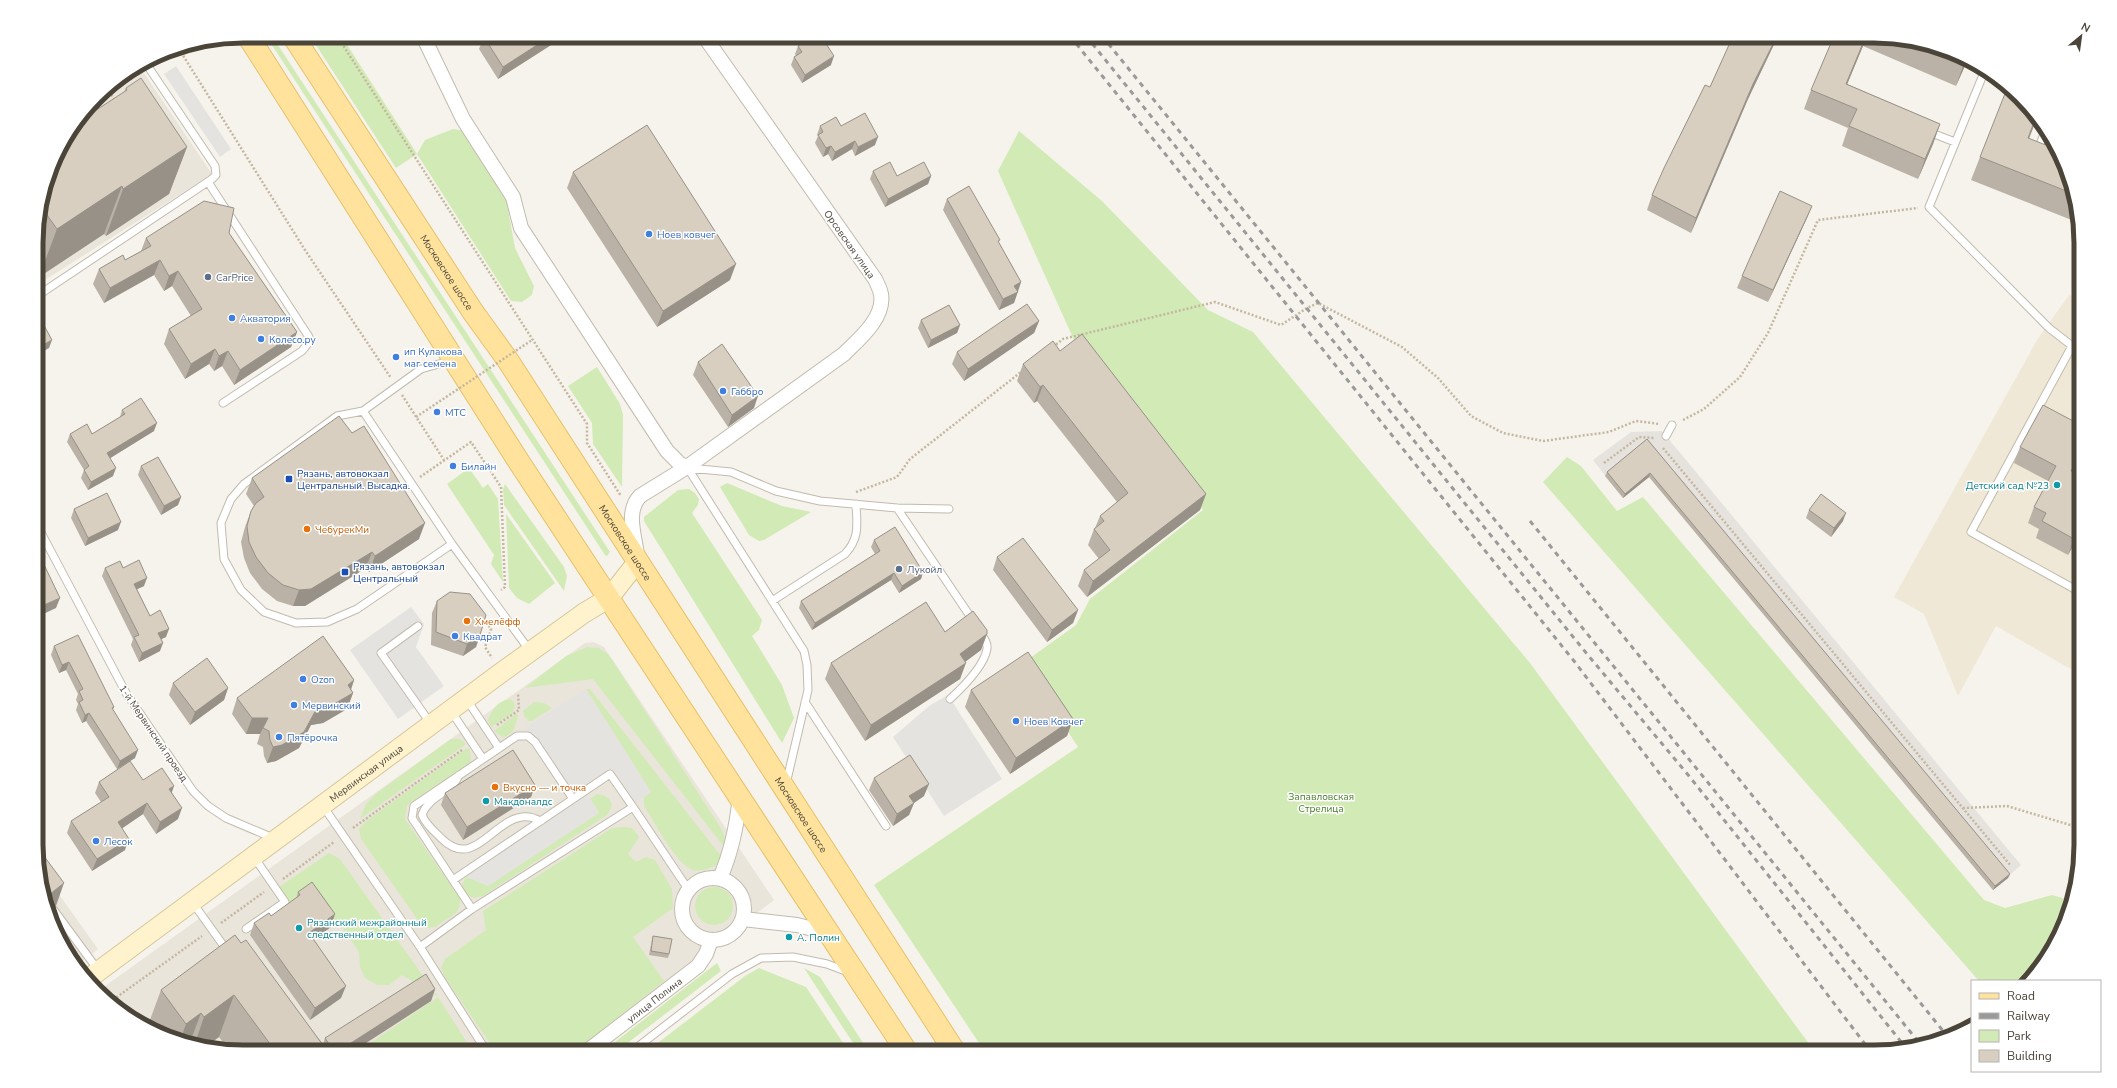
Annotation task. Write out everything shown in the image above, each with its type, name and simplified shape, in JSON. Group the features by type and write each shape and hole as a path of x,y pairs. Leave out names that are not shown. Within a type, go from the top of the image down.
{"main road":[{"path":"252,43 454,360 903,1045"},
{"name":"Московское шоссе","path":"298,43 638,561 950,1045"}],"street":[{"path":"426,43 463,120 513,197 521,228 667,451 680,464 687,467"},
{"name":"Орсовская улица","path":"631,511 634,503 640,496 687,467 844,354 864,335 876,318 881,306 881,293 875,279 709,43"},
{"path":"631,511 638,561"},
{"name":"Мервинская улица","path":"93,975 465,698 584,613 609,598 638,561"},
{"path":"720,878 728,859 736,829 740,796"},
{"path":"720,878 729,881 741,893 745,911 743,919 738,928 731,935 722,939 712,940 702,938 693,933 683,917 684,898 688,890 703,879 720,878"},
{"path":"743,919 797,925 830,933"},
{"name":"улица Полина","path":"595,1045 698,966 706,954 712,940"}],"lane":[{"path":"43,292 208,182 216,175 215,166 148,67"},
{"path":"1983,76 1929,207 2049,328 2072,346 1972,532 2074,589"},
{"path":"1920,128 1955,142"},
{"path":"2043,137 2036,156 2043,159"},
{"path":"208,182 309,337 309,342 302,351 224,403"},
{"path":"452,544 357,609 328,622 296,623 264,612 241,590 224,559 221,523 230,499 244,484 337,416 363,411 396,386 422,369 454,360"},
{"path":"363,411 452,544 530,651"},
{"path":"1666,436 1672,425"},
{"path":"687,467 730,472 783,493 829,502 897,508 949,509"},
{"path":"687,467 804,651 808,680 805,702 785,788"},
{"path":"772,600 845,554 854,544 857,533 856,504"},
{"path":"897,508 987,644 987,651 973,675 950,699"},
{"name":"1-й Мервинский проезд","path":"43,536 126,693 193,791 208,806 226,818 275,839"},
{"path":"418,626 381,653 431,724"},
{"path":"465,698 499,748"},
{"path":"805,702 886,826"},
{"path":"450,709 483,759"},
{"path":"472,909 412,818 414,806 517,736 528,736 535,742 572,799"},
{"path":"453,880 610,774 688,890"},
{"path":"459,775 456,783 425,807 422,815 426,824 453,848 462,850 472,847 519,818 530,817 540,821"},
{"path":"322,804 420,947 483,1045"},
{"path":"420,947 472,909 633,807"},
{"path":"246,929 285,902 253,856"},
{"path":"191,901 230,955"},
{"path":"56,916 93,975"},
{"path":"640,1045 732,974 762,958 793,957 827,964 858,975"}],"path":[{"path":"341,43 532,340 588,424 587,443 631,511"},
{"path":"182,53 305,250 444,460"},
{"path":"110,94 120,107"},
{"path":"1051,349 1063,339 1215,302 1281,325 1318,303 1402,348 1438,378 1471,416 1503,433 1543,441 1609,432 1636,422 1672,425 1704,409 1740,377 1768,333 1818,220 1929,207"},
{"path":"416,416 532,340"},
{"path":"829,502 897,477 910,459 1026,368"},
{"path":"1604,463 1639,437 1654,437 2011,866"},
{"path":"412,483 471,442 501,487"},
{"path":"488,732 519,710 518,693"},
{"path":"115,999 472,743"},
{"path":"1962,808 2007,806 2074,826"}],"shaded area":[{"path":"176,66 231,149 220,157 164,74"},
{"path":"142,70 212,174 43,281 43,230 47,204 58,167 70,143 84,121 121,84"},
{"path":"2069,295 2074,298 2074,671 1996,626 1958,696 1924,614 1894,597 2037,340"},
{"path":"1662,431 2021,865 1993,890 1649,477 1623,498 1593,460 1631,432"},
{"path":"411,607 424,624 416,647 444,686 398,719 350,650"},
{"path":"594,642 604,647 774,900 585,1045 230,1045 204,1041 167,1030 143,1018 121,1004 103,987 585,643"},
{"path":"586,689 651,792 632,804 611,774 585,791 599,813 488,886 461,875 572,799 524,728"},
{"path":"948,695 1002,779 944,816 893,737 929,706"},
{"path":"46,876 98,949 81,962 58,921"}],"green space":[{"path":"271,43 277,43 610,552 607,556"},
{"path":"315,43 346,43 417,154 396,168"},
{"path":"453,129 466,131 505,193 515,248 534,286 532,295 522,302 511,301 417,154 425,140"},
{"name":"Запавловская Стрелица","path":"1019,131 1102,201 1208,310 1253,332 1530,663 1810,1045 980,1045 874,885 1078,747 1023,663 1076,625 1090,599 1203,510 1078,349 998,171"},
{"path":"597,367 620,404 623,415 622,487 593,444 592,423 568,386"},
{"path":"1567,457 1581,466 1617,511 1643,497 1984,900 2005,908 2052,895 2066,899 2059,921 2047,945 2033,967 2021,980 1978,980 1543,482"},
{"path":"469,468 483,488 488,484 498,499 503,582 491,564 494,555 447,484"},
{"path":"727,483 782,506 811,512 764,540 759,541 749,535 720,487"},
{"path":"505,484 564,567 567,576 564,591 504,505 503,489"},
{"path":"689,489 695,493 699,499 698,505 692,513 762,620 759,630 752,636 782,685 794,718 782,743 644,521 644,517 678,490"},
{"path":"506,514 555,583 529,604 517,598 509,588"},
{"path":"587,647 599,648 609,655 722,830 726,841 725,848 593,679 525,688 566,656"},
{"path":"586,689 590,689 721,856 719,863 707,869 693,870 686,866 673,852 644,806 644,797 651,792"},
{"path":"510,699 514,702 515,707 512,713 491,727 488,720 494,709 502,701"},
{"path":"534,702 544,703 552,708 532,721 529,721 524,716 523,711"},
{"path":"516,714 518,715 515,726 510,734 502,737 494,731"},
{"path":"451,739 460,739 466,744 360,819 366,804 377,793"},
{"path":"467,748 470,750 471,762 407,805 405,819 460,899 460,906 456,913 435,927 427,928 420,923 361,839 359,829 365,822"},
{"path":"597,794 605,796 610,801 612,806 607,815 483,896 474,898 465,894 462,886 466,876 488,886 599,812 590,799"},
{"path":"612,828 632,828 639,837 628,854 636,862 646,857 655,860 672,889 673,908 633,937 664,981 583,1045 491,1045 446,979 441,968 445,959 486,930 483,911"},
{"path":"329,853 340,859 438,997 402,975 389,985 377,985 365,978 360,967 359,952 343,928 333,925 309,893 290,903 279,887"},
{"path":"710,887 718,887 728,892 732,899 732,913 728,920 718,925 710,925 700,920 698,917 695,910 695,902 700,892 703,890"},
{"path":"717,963 721,971 625,1045 611,1045"},
{"path":"759,968 806,987 844,1045 655,1045 745,976"},
{"path":"804,968 820,977 864,1045 854,1045"},
{"path":"438,997 469,1045 367,1045"}],"building":[{"path":"488,43 540,43 503,67"},
{"path":"803,43 826,43 834,56 805,75 794,57 802,52 798,46"},
{"path":"1730,43 1774,43 1753,84 1696,218 1652,195 1705,85 1710,87"},
{"path":"1831,43 1863,43 1846,84 1940,124 1925,159 1849,126 1857,109 1811,90"},
{"path":"1923,50 1950,58 1964,65 1963,66"},
{"path":"141,78 187,147 123,189 122,186 57,229 46,213 50,192 58,167 70,143 84,121 90,114 127,90 126,88"},
{"path":"2005,92 2034,122 2028,138 2049,146 2059,167 2067,191 1980,157"},
{"path":"865,113 878,137 858,147 855,141 835,152 831,146 826,148 818,135 823,132 820,126 836,117 841,126"},
{"name":"Ноев ковчег","path":"647,125 736,264 663,311 573,172"},
{"path":"890,162 897,176 924,162 931,176 888,199 873,171"},
{"path":"969,186 1000,240 998,241 1021,282 1014,286 1018,292 1003,299 947,199"},
{"path":"1780,191 1812,206 1773,290 1742,276"},
{"name":"Акватория","path":"204,201 234,208 229,233 297,332 240,370 228,351 219,356 215,349 191,364 169,329 202,309 178,271 169,276 160,260 110,288 99,269 123,255 125,260 151,246 146,238"},
{"path":"1027,304 1039,321 968,369 957,352"},
{"path":"949,305 960,325 931,340 921,320"},
{"path":"43,324 52,340 43,345"},
{"path":"1082,334 1206,494 1093,581 1084,570 1110,550 1094,529 1104,521 1100,516 1128,493 1043,385 1040,387 1023,364 1053,341 1060,351"},
{"path":"722,344 758,396 732,415 698,362"},
{"path":"141,398 157,423 107,453 116,468 91,482 84,470 89,466 70,434 87,424 92,434 125,414 122,410"},
{"name":"Детский сад №23","path":"2043,405 2074,421 2074,466 2071,471 2074,473 2074,539 2042,521 2046,513 2034,507 2056,466 2020,447"},
{"path":"339,416 352,433 364,426 425,523 375,556 372,552 311,589 299,590 283,585 268,573 256,557 249,542 247,526 251,511 256,503 264,497 252,478"},
{"path":"1647,439 2010,874 1995,886 1650,473 1625,494 1607,472"},
{"path":"158,457 181,497 164,506 141,466"},
{"path":"107,493 121,522 88,538 74,509"},
{"path":"1821,494 1846,513 1834,528 1809,510"},
{"path":"895,527 923,572 902,586 894,573 815,623 801,601 880,551 874,540"},
{"path":"1023,538 1078,610 1052,630 997,557"},
{"path":"139,560 147,578 134,584 150,616 160,610 169,629 158,633 163,643 142,653 134,637 139,635 105,568 120,561 123,568"},
{"path":"43,563 60,598 43,605"},
{"name":"Квадрат","path":"450,592 470,594 486,615 480,635 467,644 436,632 437,601"},
{"path":"926,602 945,632 973,611 987,630 987,634 960,654 966,663 871,725 831,663"},
{"path":"78,635 114,707 112,708 138,750 120,761 89,713 85,715 79,702 83,700 79,691 83,689 69,662 62,665 54,646"},
{"name":"Мервинский","path":"323,636 354,680 348,685 353,693 329,707 317,708 304,732 282,745 273,747 270,740 269,731 263,728 268,718 252,718 237,698"},
{"name":"Ноев Ковчег","path":"1028,652 1073,719 1016,758 971,690"},
{"path":"207,658 228,688 195,712 173,683"},
{"name":"Макдоналдс","path":"513,750 535,785 467,827 445,793"},
{"path":"910,755 929,784 909,796 914,803 897,814 874,778"},
{"path":"130,761 143,780 162,768 174,786 169,789 182,808 160,822 147,803 118,822 129,839 97,859 71,821 109,797 99,782"},
{"path":"43,855 64,883 50,894"},
{"path":"312,882 335,914 309,933 346,986 315,1008 254,923 269,913 271,916 300,895 298,892"},
{"path":"235,935 241,943 246,940 323,1045 271,1045 234,995 204,1017 201,1013 186,1024 161,990"},
{"path":"653,936 672,939 669,954 651,951"},
{"path":"426,974 435,989 348,1045 330,1045 325,1038"}],"railway":[{"path":"1076,43 1574,661 1866,1045"},
{"path":"1092,43 1587,654 1689,776 1902,1043"},
{"path":"1108,43 1917,1040"},
{"path":"1530,521 1944,1032"}],"place":[{"name":"Ноев ковчег","path":"649,234"},
{"name":"CarPrice","path":"208,277"},
{"name":"Акватория","path":"232,318"},
{"name":"Колесо.ру","path":"261,339"},
{"name":"ип Кулакова маг семена","path":"396,357"},
{"name":"Габбро","path":"723,391"},
{"name":"МТС","path":"437,412"},
{"name":"Билайн","path":"453,466"},
{"name":"Рязань, автовокзал Центральный. Высадка.","path":"289,479"},
{"name":"Детский сад №23","path":"2057,485"},
{"name":"ЧебурекМи","path":"307,529"},
{"name":"Лукойл","path":"899,569"},
{"name":"Рязань, автовокзал Центральный","path":"345,572"},
{"name":"Хмелёфф","path":"467,621"},
{"name":"Квадрат","path":"455,636"},
{"name":"Ozon","path":"303,679"},
{"name":"Мервинский","path":"294,705"},
{"name":"Ноев Ковчег","path":"1016,721"},
{"name":"Пятёрочка","path":"279,737"},
{"name":"Вкусно — и точка","path":"495,787"},
{"name":"Макдоналдс","path":"486,801"},
{"name":"Лесок","path":"96,841"},
{"name":"Рязанский межрайонный следственный отдел","path":"299,928"},
{"name":"А. Полин","path":"789,937"}]}
